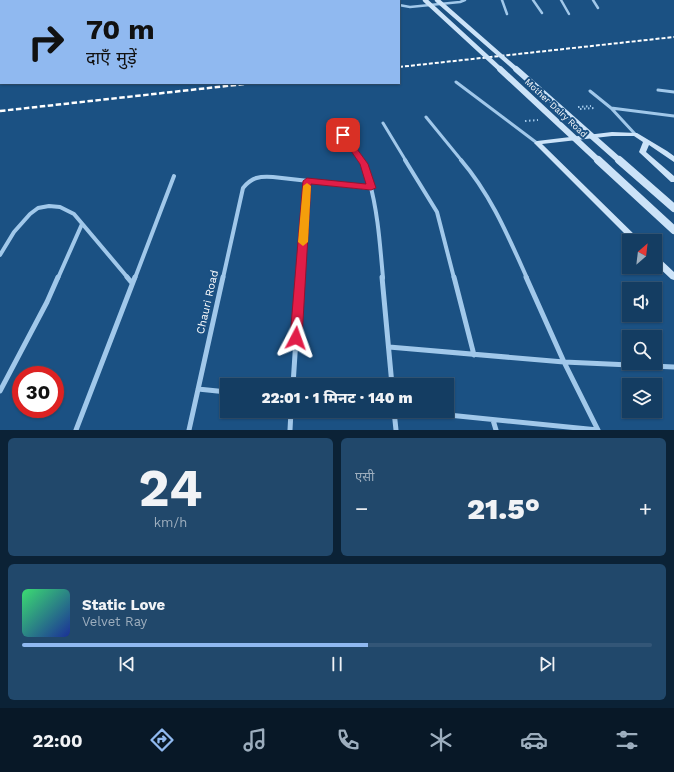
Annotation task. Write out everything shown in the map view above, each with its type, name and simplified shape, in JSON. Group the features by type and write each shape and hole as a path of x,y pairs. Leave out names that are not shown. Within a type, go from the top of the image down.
{"main road":[{"name":"Mother Dairy Road","path":"425,0 674,230"},
{"name":"Mother Dairy Road","path":"437,0 674,208"},
{"path":"537,143 612,134 635,134 665,152 674,160"},
{"path":"647,141 642,152 674,180"},
{"path":"537,143 630,234"},
{"path":"662,266 674,277"}],"street":[{"path":"400,5 410,7 460,2 464,0"},
{"path":"502,0 507,14"},
{"path":"533,0 542,13"},
{"path":"560,0 569,14"},
{"path":"593,0 598,8"},
{"path":"456,82 537,143"},
{"path":"658,90 674,92"},
{"path":"590,91 611,108 635,134"},
{"path":"611,108 674,116"},
{"path":"426,117 474,175 497,212 564,362 598,430 454,416"},
{"path":"383,123 437,212 474,355"},
{"path":"343,135 364,164 377,216 391,378"},
{"path":"76,430 174,176"},
{"name":"Chauri Road","path":"189,430 243,188 249,180 259,176 307,181"},
{"path":"293,378 307,181 371,188"},
{"path":"0,254 26,215 38,208 50,205 62,207 74,214 132,283"},
{"path":"0,391 47,302 82,224"},
{"path":"389,348 564,362 674,367"},
{"path":"198,389 220,391"},
{"path":"290,430 291,418"},
{"path":"395,418 396,430"},
{"path":"494,420 496,430"}],"path":[{"path":"574,107 594,105"},
{"path":"580,109 596,108"}],"railway":[{"path":"400,67 674,37"},
{"path":"0,111 245,84"}],"slow traffic":[{"path":"303,242 307,186"}],"route":[{"path":"296,338 307,181 371,188 364,164 343,135"}]}
